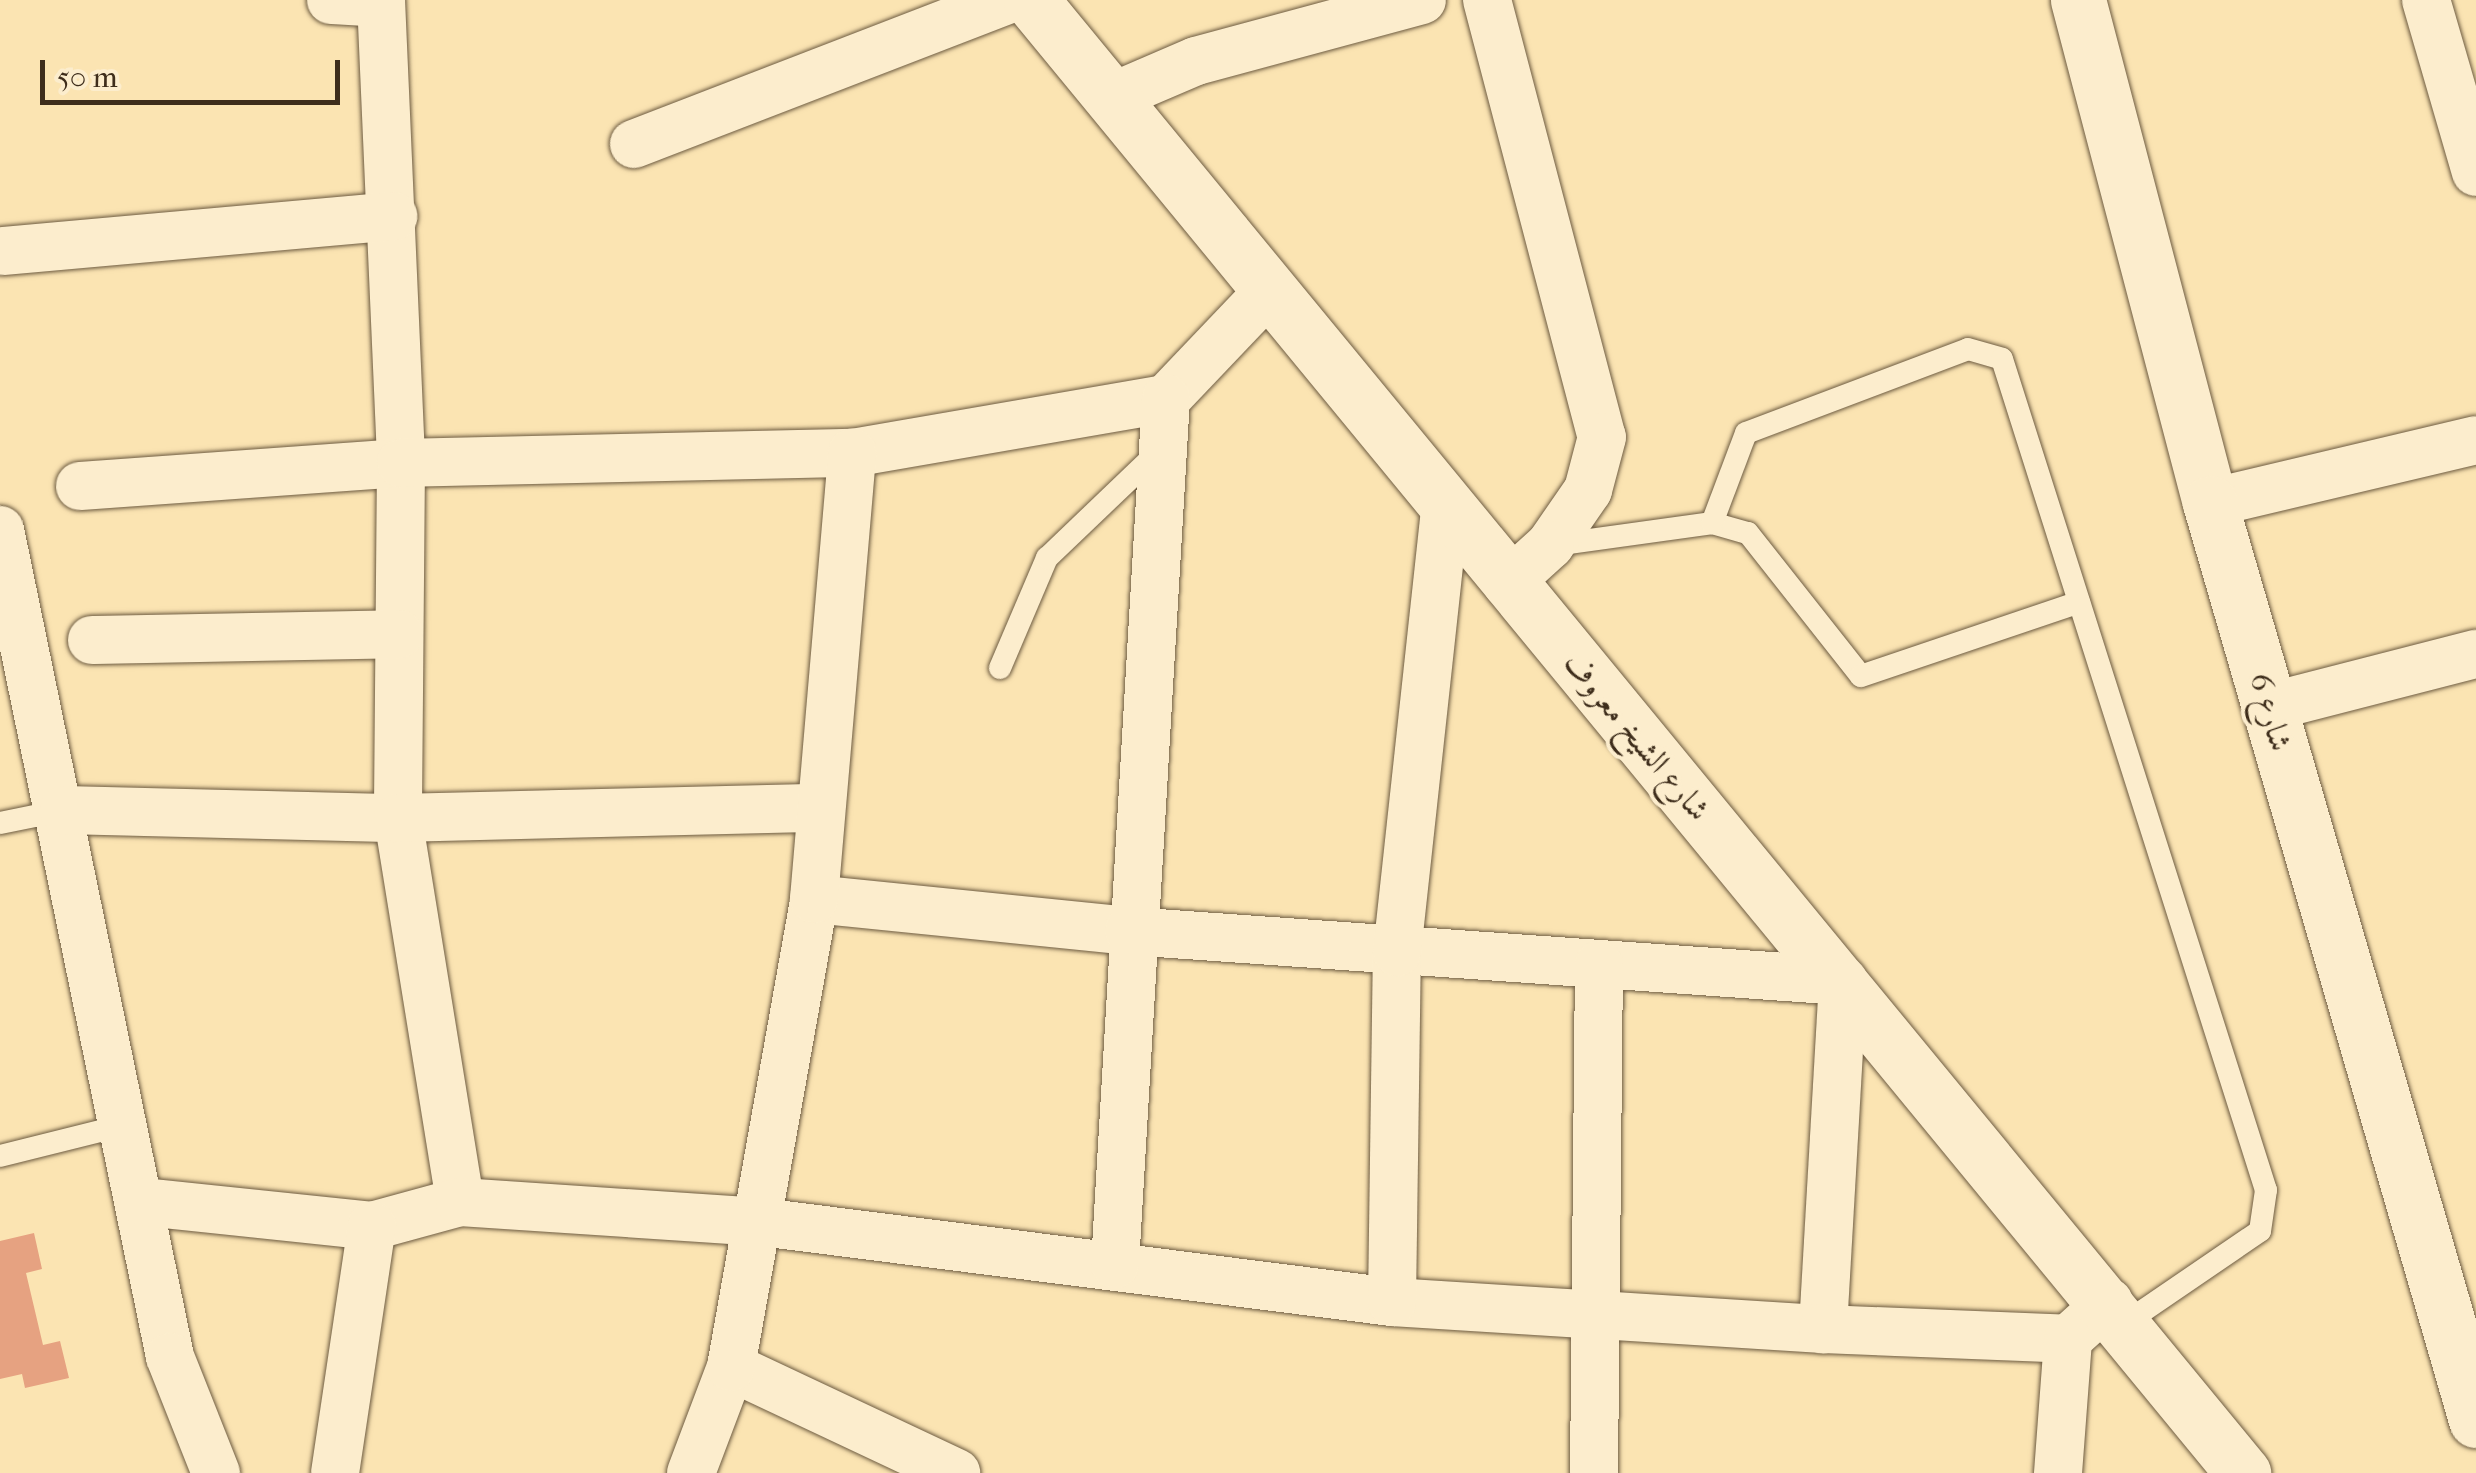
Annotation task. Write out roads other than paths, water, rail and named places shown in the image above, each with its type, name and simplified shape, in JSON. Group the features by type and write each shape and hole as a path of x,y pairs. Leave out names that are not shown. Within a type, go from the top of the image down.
{"street":[{"path":"331,0 381,2 402,464 398,818 460,1202"},
{"path":"634,144 1008,0"},
{"name":"شارع الشيخ معروف","path":"1031,0 1445,512 1843,981 2117,1313 2243,1473"},
{"path":"1112,97 1196,61 1422,0"},
{"path":"1487,0 1602,437 1588,490 1550,545 1506,584"},
{"name":"شارع 6","path":"2078,0 2210,503 2476,1420"},
{"path":"2426,0 2476,172"},
{"path":"2,251 393,216"},
{"path":"80,486 402,464 852,453 1166,399 1267,293"},
{"path":"1114,1264 1129,931 1166,399"},
{"path":"2210,503 2476,440"},
{"path":"691,1473 731,1368 761,1222 814,900 852,453"},
{"path":"1392,1302 1397,952 1445,512"},
{"path":"0,530 64,810 180,1398 216,1473"},
{"path":"92,640 399,634"},
{"path":"2269,707 2476,654"},
{"path":"64,810 398,818 820,808"},
{"path":"814,900 1129,931 1843,981 1823,1328"},
{"path":"1594,1473 1592,1314 1599,965"},
{"path":"144,1202 372,1226 460,1202 761,1222 1392,1302 1823,1328 2068,1339 2117,1313"},
{"path":"335,1473 372,1226"},
{"path":"2058,1473 2068,1339"},
{"path":"731,1368 956,1473"}],"lane":[{"path":"1712,523 1746,433 1986,349 2002,359 2269,1216 2117,1313"},
{"path":"1000,668 1047,558 1162,448"},
{"path":"1550,545 1712,523 1748,533 1861,676 2079,602"},
{"path":"0,823 64,810"},
{"path":"0,1156 128,1124"}]}
